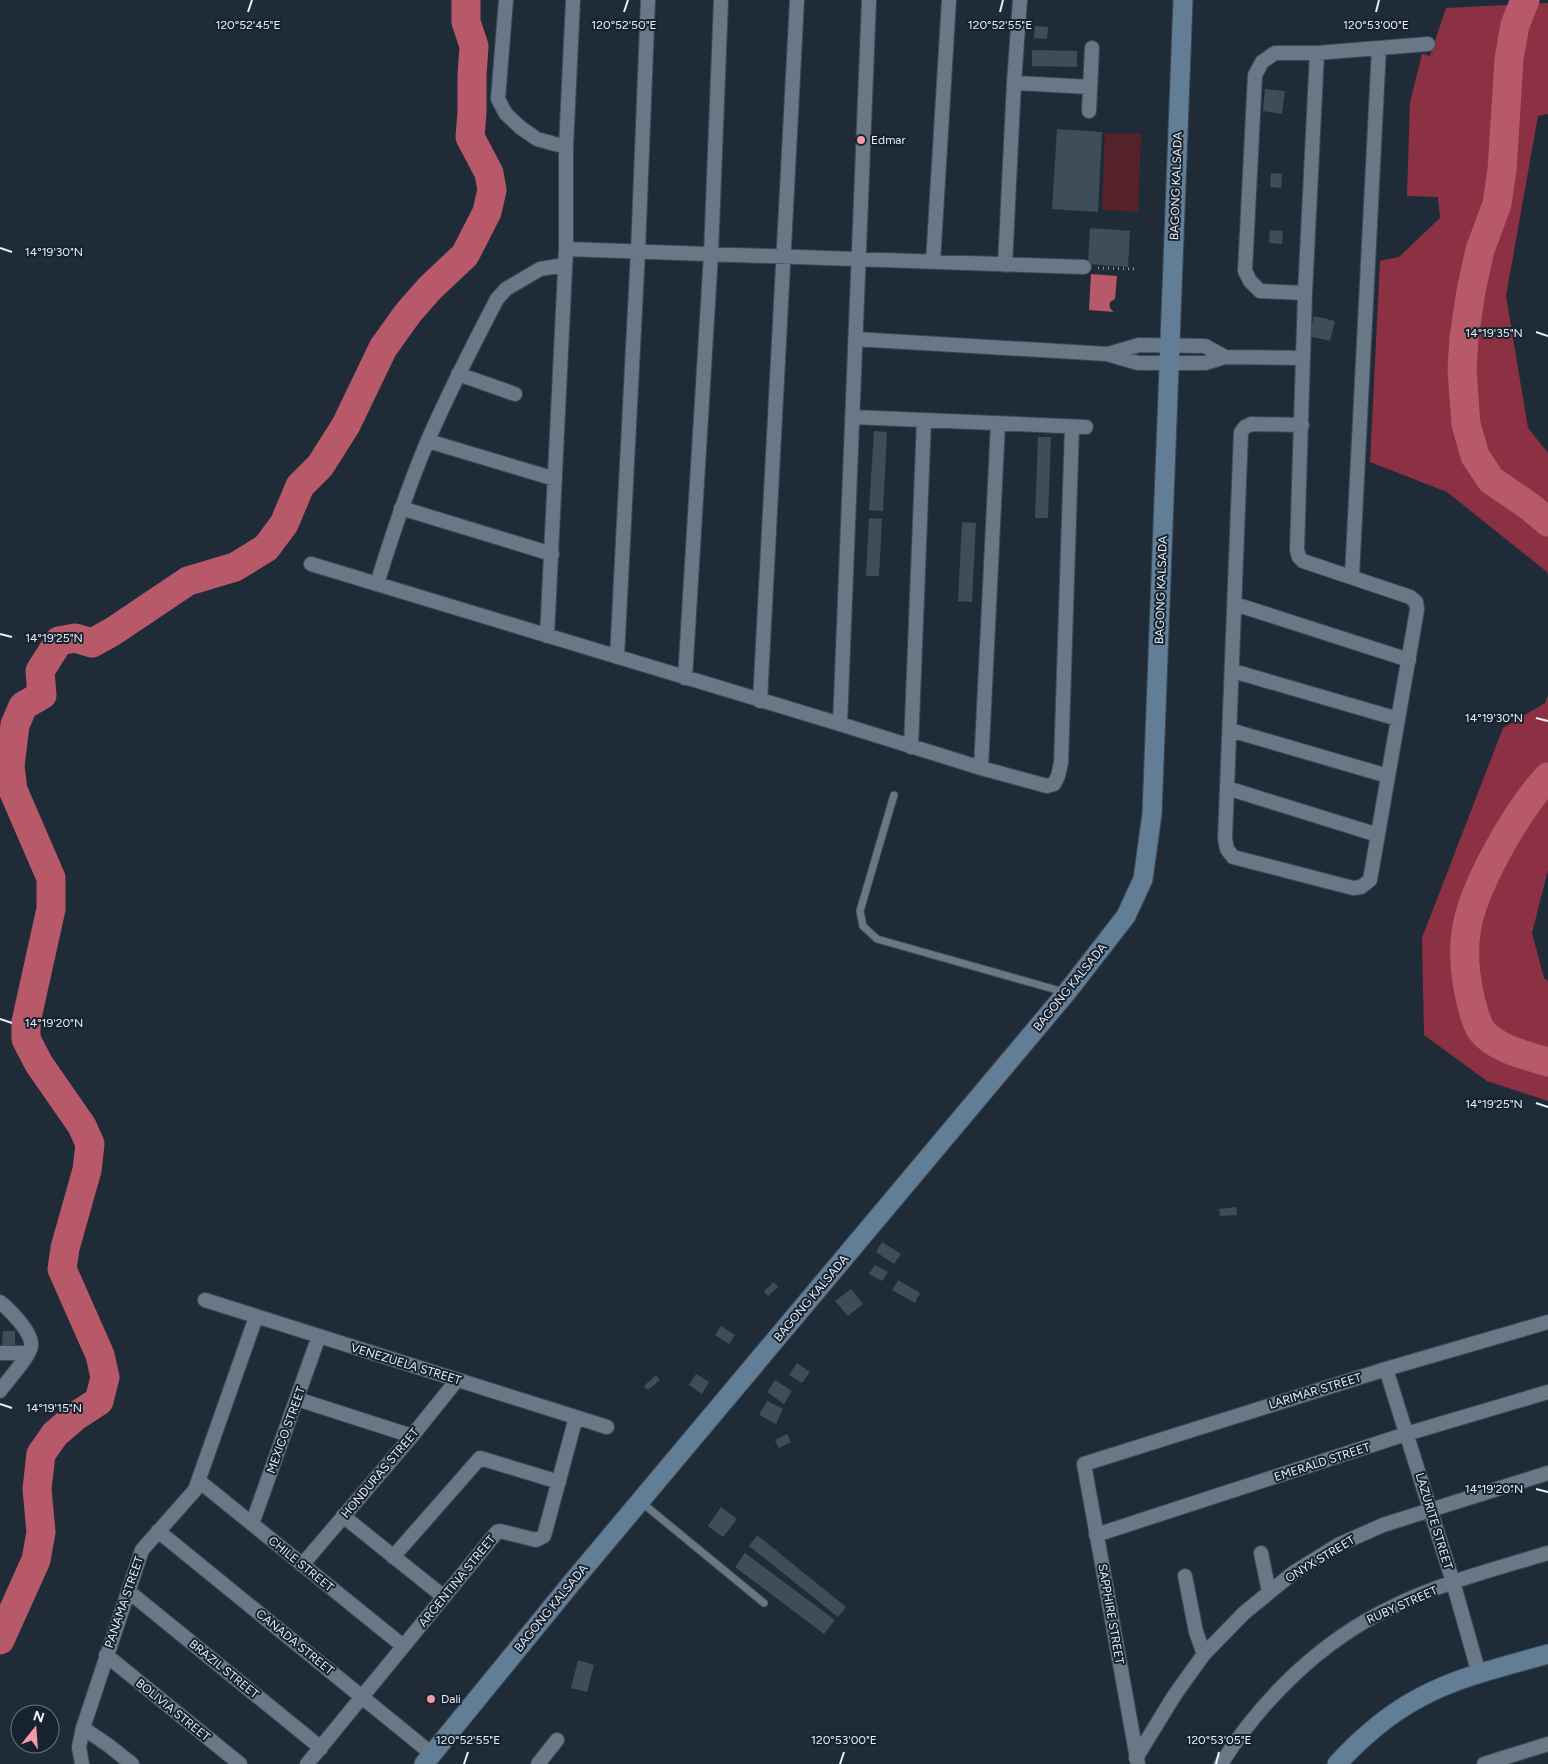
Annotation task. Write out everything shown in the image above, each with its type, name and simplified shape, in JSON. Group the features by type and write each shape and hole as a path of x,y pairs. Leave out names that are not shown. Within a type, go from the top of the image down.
{"street":[{"path":"506,0 498,99 506,114 521,128 537,138 566,147"},
{"path":"547,636 566,249 566,147 573,0"},
{"path":"618,657 648,0"},
{"path":"685,678 711,254 721,0"},
{"path":"760,701 797,0"},
{"path":"840,724 869,0"},
{"path":"933,262 949,0"},
{"path":"1005,264 1020,0"},
{"name":"BAGONG KALSADA","path":"428,1759 574,1580 1067,992 1126,916 1143,878 1152,814 1183,0"},
{"path":"1305,293 1260,291 1250,281 1246,271 1255,75 1262,62 1275,53 1317,54 1428,44"},
{"path":"1089,111 1092,48"},
{"path":"1352,576 1379,48"},
{"path":"1302,425 1252,424 1245,426 1242,432 1225,839 1227,849 1233,856 1353,888 1361,887 1370,880 1418,610 1416,602 1410,597 1303,561 1299,557 1297,550 1302,425 1305,293 1317,54"},
{"path":"1014,83 1090,87"},
{"path":"566,249 1084,267"},
{"path":"377,584 401,508 428,441 458,374 497,299 506,290 540,270 565,265"},
{"path":"855,339 1107,354 1138,362 1170,354 1205,363 1225,357 1303,358"},
{"path":"458,374 515,394"},
{"path":"311,564 981,768 1047,786 1054,784 1058,776 1060,763 1079,427 852,417"},
{"path":"911,747 924,420"},
{"path":"981,768 998,424"},
{"path":"428,441 555,479"},
{"path":"401,508 552,554"},
{"path":"1235,604 1409,660"},
{"path":"1232,671 1398,719"},
{"path":"1230,730 1388,776"},
{"path":"1227,788 1378,836"},
{"name":"VENEZUELA STREET","path":"205,1300 607,1426"},
{"path":"0,1302 29,1335 31,1345 28,1354 0,1391"},
{"name":"PANAMA STREET","path":"82,1764 79,1747 82,1728 142,1550 195,1490 256,1317"},
{"name":"LARIMAR STREET","path":"1084,1464 1386,1369 1548,1322"},
{"name":"MEXICO STREET","path":"252,1524 319,1336"},
{"path":"0,1354 28,1354"},
{"name":"LAZURITE STREET","path":"1386,1369 1453,1582 1479,1674"},
{"name":"HONDURAS STREET","path":"302,1565 457,1380"},
{"name":"EMERALD STREET","path":"1096,1535 1406,1434 1548,1392"},
{"path":"297,1399 412,1436"},
{"name":"ARGENTINA STREET","path":"308,1764 497,1532 500,1531 536,1540 544,1536 576,1417"},
{"path":"393,1557 480,1458 559,1482"},
{"name":"SAPPHIRE STREET","path":"1084,1464 1137,1761"},
{"name":"ONYX STREET","path":"1137,1761 1174,1696 1204,1654 1244,1612 1293,1573 1338,1545 1383,1524 1548,1473"},
{"name":"CHILE STREET","path":"198,1481 403,1646"},
{"path":"343,1516 444,1597"},
{"name":"CANADA STREET","path":"158,1531 362,1696 428,1759"},
{"name":"RUBY STREET","path":"1221,1764 1239,1736 1274,1696 1346,1632 1390,1608 1453,1582 1548,1552"},
{"path":"1261,1553 1269,1592"},
{"path":"1186,1576 1196,1632 1204,1654"},
{"name":"BRAZIL STREET","path":"128,1591 321,1748"},
{"path":"1337,1764 1358,1741 1390,1716 1421,1697 1479,1674 1548,1654"},
{"name":"BOLIVIA STREET","path":"106,1655 240,1764"},
{"path":"82,1728 132,1764"},
{"path":"538,1764 557,1740"},
{"path":"1484,1764 1548,1744"}],"lane":[{"path":"894,795 860,911 863,926 877,939 1067,992"},
{"path":"641,1501 764,1603"}],"path":[{"path":"1084,267 1138,270"}],"shaded area":[{"path":"1548,3 1548,114 1538,116 1506,296 1528,428 1548,453 1548,576 1547,572 1447,492 1370,462 1380,261 1399,257 1440,218 1438,197 1407,196 1410,102 1422,54 1430,56 1446,8"},
{"path":"1105,133 1141,134 1138,212 1102,210"},
{"path":"1091,274 1117,276 1115,299 1110,302 1110,308 1114,312 1089,310"},
{"path":"1548,695 1548,870 1532,933 1544,978 1548,981 1548,1101 1487,1081 1424,1035 1422,938 1503,728 1545,703"}],"building":[{"path":"1035,26 1048,27 1047,39 1034,38"},
{"path":"1032,50 1077,51 1077,67 1032,66"},
{"path":"1265,89 1285,91 1282,114 1263,111"},
{"path":"1057,129 1102,132 1098,212 1052,209"},
{"path":"1271,173 1282,174 1281,188 1270,187"},
{"path":"1090,228 1130,231 1128,267 1088,264"},
{"path":"1270,230 1283,231 1282,244 1269,243"},
{"path":"1314,316 1335,321 1330,341 1309,336"},
{"path":"874,431 887,432 883,511 869,510"},
{"path":"1038,437 1051,437 1048,518 1035,518"},
{"path":"869,518 882,519 879,576 866,576"},
{"path":"962,522 976,523 972,602 958,601"},
{"path":"1236,1207 1237,1215 1220,1216 1219,1209"},
{"path":"882,1242 901,1254 894,1264 876,1252"},
{"path":"875,1265 888,1272 882,1281 869,1274"},
{"path":"898,1280 920,1293 915,1303 892,1290"},
{"path":"774,1282 778,1287 768,1296 764,1291"},
{"path":"851,1289 863,1304 848,1316 835,1301"},
{"path":"721,1326 735,1335 729,1344 715,1335"},
{"path":"3,1331 15,1331 15,1345 2,1345"},
{"path":"797,1363 810,1372 802,1383 789,1375"},
{"path":"696,1374 709,1382 702,1394 689,1385"},
{"path":"656,1375 660,1380 648,1390 644,1386"},
{"path":"775,1380 792,1391 784,1404 767,1392"},
{"path":"767,1401 783,1409 776,1424 759,1415"},
{"path":"787,1434 791,1442 779,1448 775,1440"},
{"path":"721,1507 737,1519 723,1537 708,1526"},
{"path":"757,1535 846,1607 838,1617 749,1546"},
{"path":"745,1553 835,1620 824,1634 735,1567"},
{"path":"578,1660 594,1665 587,1692 571,1688"}],"waterway":[{"path":"0,1640 36,1560 41,1532 37,1489 41,1454 55,1434 76,1416 99,1401 105,1377 100,1355 62,1269 65,1248 87,1170 90,1144 82,1126 39,1064 26,1039 26,1022 51,909 51,878 13,790 10,766 15,725 23,706 42,695 40,671 59,641 75,638 92,643 112,632 188,581 235,567 266,548 284,524 300,486 320,466 346,425 383,348 408,313 430,288 465,255 487,212 492,190 489,173 470,137 474,46 466,22 466,0"},
{"path":"1525,0 1515,25 1509,59 1502,170 1497,204 1480,250 1471,291 1464,338 1462,370 1466,424 1475,456 1491,480 1529,506 1548,522"},
{"path":"1548,777 1510,829 1486,873 1470,915 1465,941 1466,978 1481,1030 1494,1042 1502,1046 1548,1062"}],"place":[{"name":"Edmar","path":"861,140"},
{"name":"Dali","path":"431,1699"}]}
